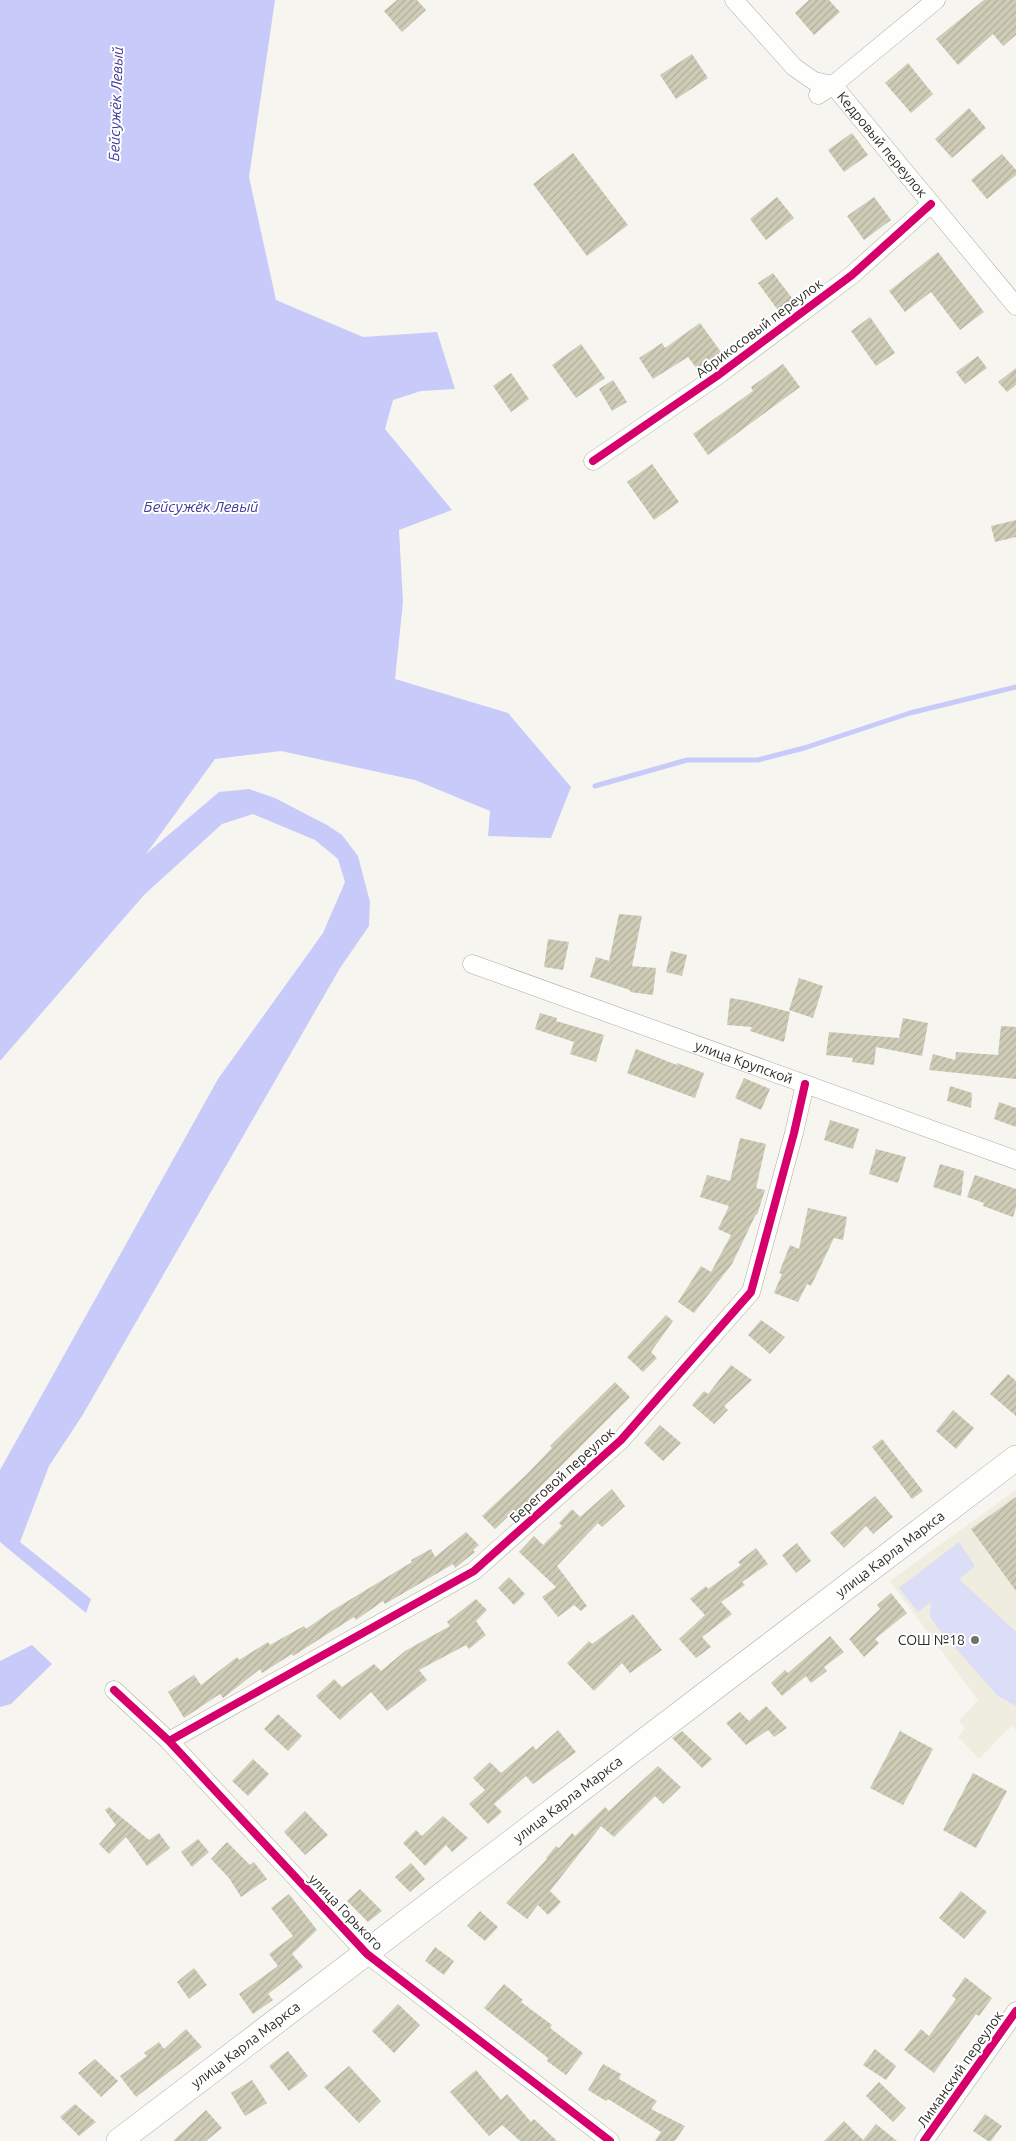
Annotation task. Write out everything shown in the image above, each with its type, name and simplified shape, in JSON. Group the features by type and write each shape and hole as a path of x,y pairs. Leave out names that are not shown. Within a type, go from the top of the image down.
{"main road":[{"name":"улица Карла Маркса","path":"119,2141 1016,1458"}],"street":[{"name":"Кедровый переулок","path":"734,0 794,67 814,81 833,85 1016,306"},
{"path":"818,95 833,85 936,0"},
{"name":"Абрикосовый переулок","path":"593,461 717,376 844,281 931,204"},
{"name":"улица Крупской","path":"472,964 1016,1160"},
{"name":"Береговой переулок","path":"169,1741 474,1571 621,1440 751,1292 806,1084"},
{"name":"улица Горького","path":"114,1690 169,1741 367,1954 610,2141"},
{"name":"Лиманский переулок","path":"924,2141 1016,2012"}],"shaded area":[{"name":"СОШ №18","path":"1016,1490 1016,1730 1011,1726 979,1759 958,1737 965,1729 959,1721 978,1700 890,1581"},
{"path":"959,1542 975,1566 959,1579 1016,1632 1016,1706 998,1696 937,1627 930,1616 931,1602 918,1612 899,1588"}],"water":[{"name":"Бейсужёк Левый","path":"0,0 275,0 249,177 276,300 363,337 437,332 455,389 421,391 393,400 385,429 452,510 399,530 403,602 395,679 508,713 571,787 551,838 488,836 490,811 415,780 281,751 215,759 146,854 219,792 249,789 275,798 327,825 342,835 358,856 370,902 369,926 340,968 82,1416 49,1466 20,1542 91,1599 86,1613 0,1542 0,1470 218,1079 323,933 345,882 338,859 315,840 253,814 222,824 144,895 0,1061"},
{"path":"32,1645 52,1664 11,1704 0,1707 0,1661"}],"building":[{"path":"397,0 417,0 426,10 402,32 384,11"},
{"path":"809,0 829,0 840,12 814,35 795,13"},
{"path":"984,0 1016,0 1016,35 1003,46 993,34 958,65 936,39"},
{"path":"692,54 708,78 676,99 660,75"},
{"path":"908,63 933,94 911,113 885,83"},
{"path":"969,108 986,128 952,158 935,139"},
{"path":"852,133 868,155 844,172 828,150"},
{"path":"573,153 628,225 587,256 533,184"},
{"path":"1002,154 1016,170 1016,175 987,199 971,180"},
{"path":"777,197 794,218 766,240 750,219"},
{"path":"874,197 891,220 864,240 847,216"},
{"path":"938,252 984,312 960,330 931,292 905,312 889,291"},
{"path":"773,273 795,302 780,313 758,283"},
{"path":"870,317 895,353 876,366 851,331"},
{"path":"700,323 721,352 697,369 688,357 653,379 639,358 662,343 665,348"},
{"path":"581,344 605,378 576,398 552,365"},
{"path":"978,356 987,368 965,384 956,372"},
{"path":"783,364 800,387 708,455 693,434 753,391 751,387"},
{"path":"1016,368 1016,385 1007,392 998,382"},
{"path":"511,373 529,399 511,412 493,386"},
{"path":"613,380 627,402 612,411 599,389"},
{"path":"652,464 679,502 654,520 627,482"},
{"path":"1016,520 1016,537 995,542 991,526"},
{"path":"619,914 642,916 632,966 656,968 653,995 630,992 630,990 590,977 596,957 609,961"},
{"path":"548,939 569,942 563,970 544,967"},
{"path":"671,951 687,955 682,976 666,972"},
{"path":"799,978 823,986 813,1018 789,1010"},
{"path":"730,998 790,1012 784,1042 750,1031 752,1027 727,1025"},
{"path":"540,1013 557,1018 556,1021 604,1035 596,1062 570,1054 574,1042 535,1029"},
{"path":"903,1018 928,1023 922,1056 876,1047 874,1065 852,1062 853,1058 826,1055 829,1032 899,1038"},
{"path":"1001,1026 1016,1027 1016,1079 929,1070 933,1054 955,1060 956,1052 998,1055"},
{"path":"636,1049 704,1073 695,1098 627,1073"},
{"path":"744,1078 770,1089 761,1110 735,1098"},
{"path":"950,1086 972,1093 971,1108 947,1101"},
{"path":"999,1102 1016,1108 1016,1127 994,1119"},
{"path":"830,1120 859,1129 853,1149 824,1140"},
{"path":"740,1138 766,1144 756,1188 765,1190 757,1215 732,1264 694,1313 678,1302 701,1266 711,1272 731,1235 718,1229 729,1206 700,1197 707,1175 730,1181"},
{"path":"876,1149 906,1157 898,1183 869,1174"},
{"path":"940,1164 964,1171 961,1196 933,1187"},
{"path":"975,1175 1016,1189 1016,1207 1013,1217 983,1206 984,1203 967,1197"},
{"path":"808,1208 847,1217 843,1240 834,1238 811,1286 807,1284 798,1302 774,1293 782,1274 779,1273 790,1245 799,1249"},
{"path":"666,1315 673,1321 651,1352 657,1358 643,1372 627,1357"},
{"path":"761,1320 785,1337 770,1354 748,1335"},
{"path":"731,1365 752,1380 724,1406 728,1410 714,1424 692,1405 704,1391 708,1394"},
{"path":"1008,1374 1016,1381 1016,1416 990,1394"},
{"path":"615,1382 630,1397 530,1497 533,1500 516,1515 513,1512 495,1529 482,1516 527,1474 552,1448 550,1446"},
{"path":"953,1410 974,1428 956,1449 936,1431"},
{"path":"660,1425 681,1443 663,1461 644,1443"},
{"path":"882,1439 923,1491 912,1499 872,1447"},
{"path":"612,1489 625,1506 602,1527 598,1523 557,1566 587,1606 581,1611 574,1605 558,1617 542,1597 556,1587 519,1552 534,1536 543,1545 562,1526 559,1523 572,1509 580,1517"},
{"path":"875,1496 893,1517 873,1534 866,1526 844,1548 830,1533"},
{"path":"1016,1497 1016,1591 971,1529"},
{"path":"466,1532 479,1545 473,1550 475,1552 455,1568 453,1564 385,1604 383,1601 356,1620 354,1617 293,1656 292,1654 262,1673 260,1669 223,1698 220,1694 184,1718 168,1692 194,1675 201,1685 237,1657 239,1660 268,1642 270,1645 304,1626 306,1629 333,1610 412,1562 411,1560 431,1549 435,1557"},
{"path":"797,1543 811,1561 796,1573 782,1555"},
{"path":"756,1548 768,1564 742,1582 745,1585 721,1602 732,1614 702,1637 711,1647 696,1658 679,1639 705,1615 690,1599 706,1586 708,1589 741,1565 738,1562"},
{"path":"509,1577 525,1594 514,1605 498,1588"},
{"path":"891,1593 907,1613 875,1639 879,1643 864,1657 849,1639 880,1609 877,1605"},
{"path":"476,1599 487,1610 476,1621 486,1635 469,1649 466,1645 419,1670 427,1680 387,1711 371,1692 340,1720 316,1696 334,1679 342,1687 374,1664 381,1671 405,1651 450,1626 447,1622"},
{"path":"633,1614 662,1650 630,1673 622,1663 594,1691 567,1663 589,1641 592,1644"},
{"path":"830,1636 844,1652 824,1667 827,1671 811,1683 806,1676 782,1696 771,1683 785,1670 788,1673"},
{"path":"766,1706 787,1728 774,1737 768,1730 746,1745 726,1723 740,1712 749,1721"},
{"path":"278,1714 302,1736 288,1751 264,1729"},
{"path":"558,1730 576,1752 533,1784 526,1776 494,1804 502,1812 488,1824 469,1804 485,1790 473,1778 490,1762 501,1773 533,1746 536,1750"},
{"path":"682,1731 712,1759 702,1768 672,1738"},
{"path":"900,1731 933,1749 903,1805 870,1788"},
{"path":"253,1759 269,1774 248,1796 232,1781"},
{"path":"658,1766 681,1787 663,1804 655,1796 614,1837 601,1826 550,1891 561,1902 548,1915 538,1905 527,1919 506,1903 547,1859 556,1846 559,1848 572,1833 575,1836 605,1807 609,1811"},
{"path":"973,1773 1007,1791 976,1848 943,1830"},
{"path":"109,1807 149,1840 159,1833 170,1848 147,1866 126,1837 109,1854 99,1844 116,1825 105,1810"},
{"path":"305,1811 328,1835 305,1855 284,1832"},
{"path":"443,1816 468,1838 452,1852 446,1845 425,1866 403,1843 416,1830 422,1836"},
{"path":"198,1839 209,1852 192,1867 181,1852"},
{"path":"227,1842 250,1865 254,1862 267,1879 241,1897 229,1878 211,1859"},
{"path":"411,1863 425,1879 410,1892 395,1877"},
{"path":"360,1889 382,1911 368,1922 347,1901"},
{"path":"961,1891 987,1912 964,1939 939,1918"},
{"path":"289,1894 317,1930 292,1954 303,1967 268,1994 273,2000 253,2014 239,1994 278,1966 269,1954 293,1936 271,1908"},
{"path":"480,1911 498,1927 485,1941 467,1926"},
{"path":"435,1947 454,1961 444,1975 425,1961"},
{"path":"194,1968 207,1985 189,1999 177,1982"},
{"path":"965,1977 992,1998 979,2016 976,2014 934,2073 904,2050 921,2029 929,2036 956,1999 952,1996"},
{"path":"504,1984 523,2000 521,2002 552,2025 550,2028 583,2053 566,2075 547,2061 548,2058 484,2008"},
{"path":"398,2004 420,2025 394,2053 372,2031"},
{"path":"186,2029 202,2047 136,2097 120,2076 147,2056 144,2053 159,2042 164,2049"},
{"path":"875,2049 896,2066 886,2080 863,2065"},
{"path":"288,2051 308,2076 289,2091 269,2066"},
{"path":"95,2059 118,2081 101,2097 78,2073"},
{"path":"603,2064 621,2074 619,2079 657,2101 651,2109 685,2126 675,2141 655,2141 661,2132 608,2099 606,2101 588,2090"},
{"path":"349,2066 381,2101 359,2123 324,2087"},
{"path":"476,2070 501,2100 507,2094 531,2122 534,2119 557,2141 520,2141 502,2125 489,2136 450,2092"},
{"path":"252,2080 267,2103 245,2116 231,2093"},
{"path":"879,2082 906,2108 893,2122 866,2096"},
{"path":"75,2104 96,2122 79,2136 60,2117"},
{"path":"206,2110 222,2128 206,2141 173,2141"},
{"path":"985,2114 1002,2126 991,2141 973,2131"},
{"path":"844,2121 863,2140 876,2124 897,2141 824,2141"}],"waterway":[{"path":"595,786 687,760 758,760 804,748 910,713 1016,687"}],"cycle path":[{"path":"593,461 717,376 852,275 931,204"},
{"path":"169,1741 474,1571 621,1440 751,1292 794,1133 805,1084"},
{"path":"114,1690 169,1741 367,1954 610,2141"},
{"path":"924,2141 1016,2011"}],"place":[{"name":"СОШ №18","path":"975,1640"}]}
